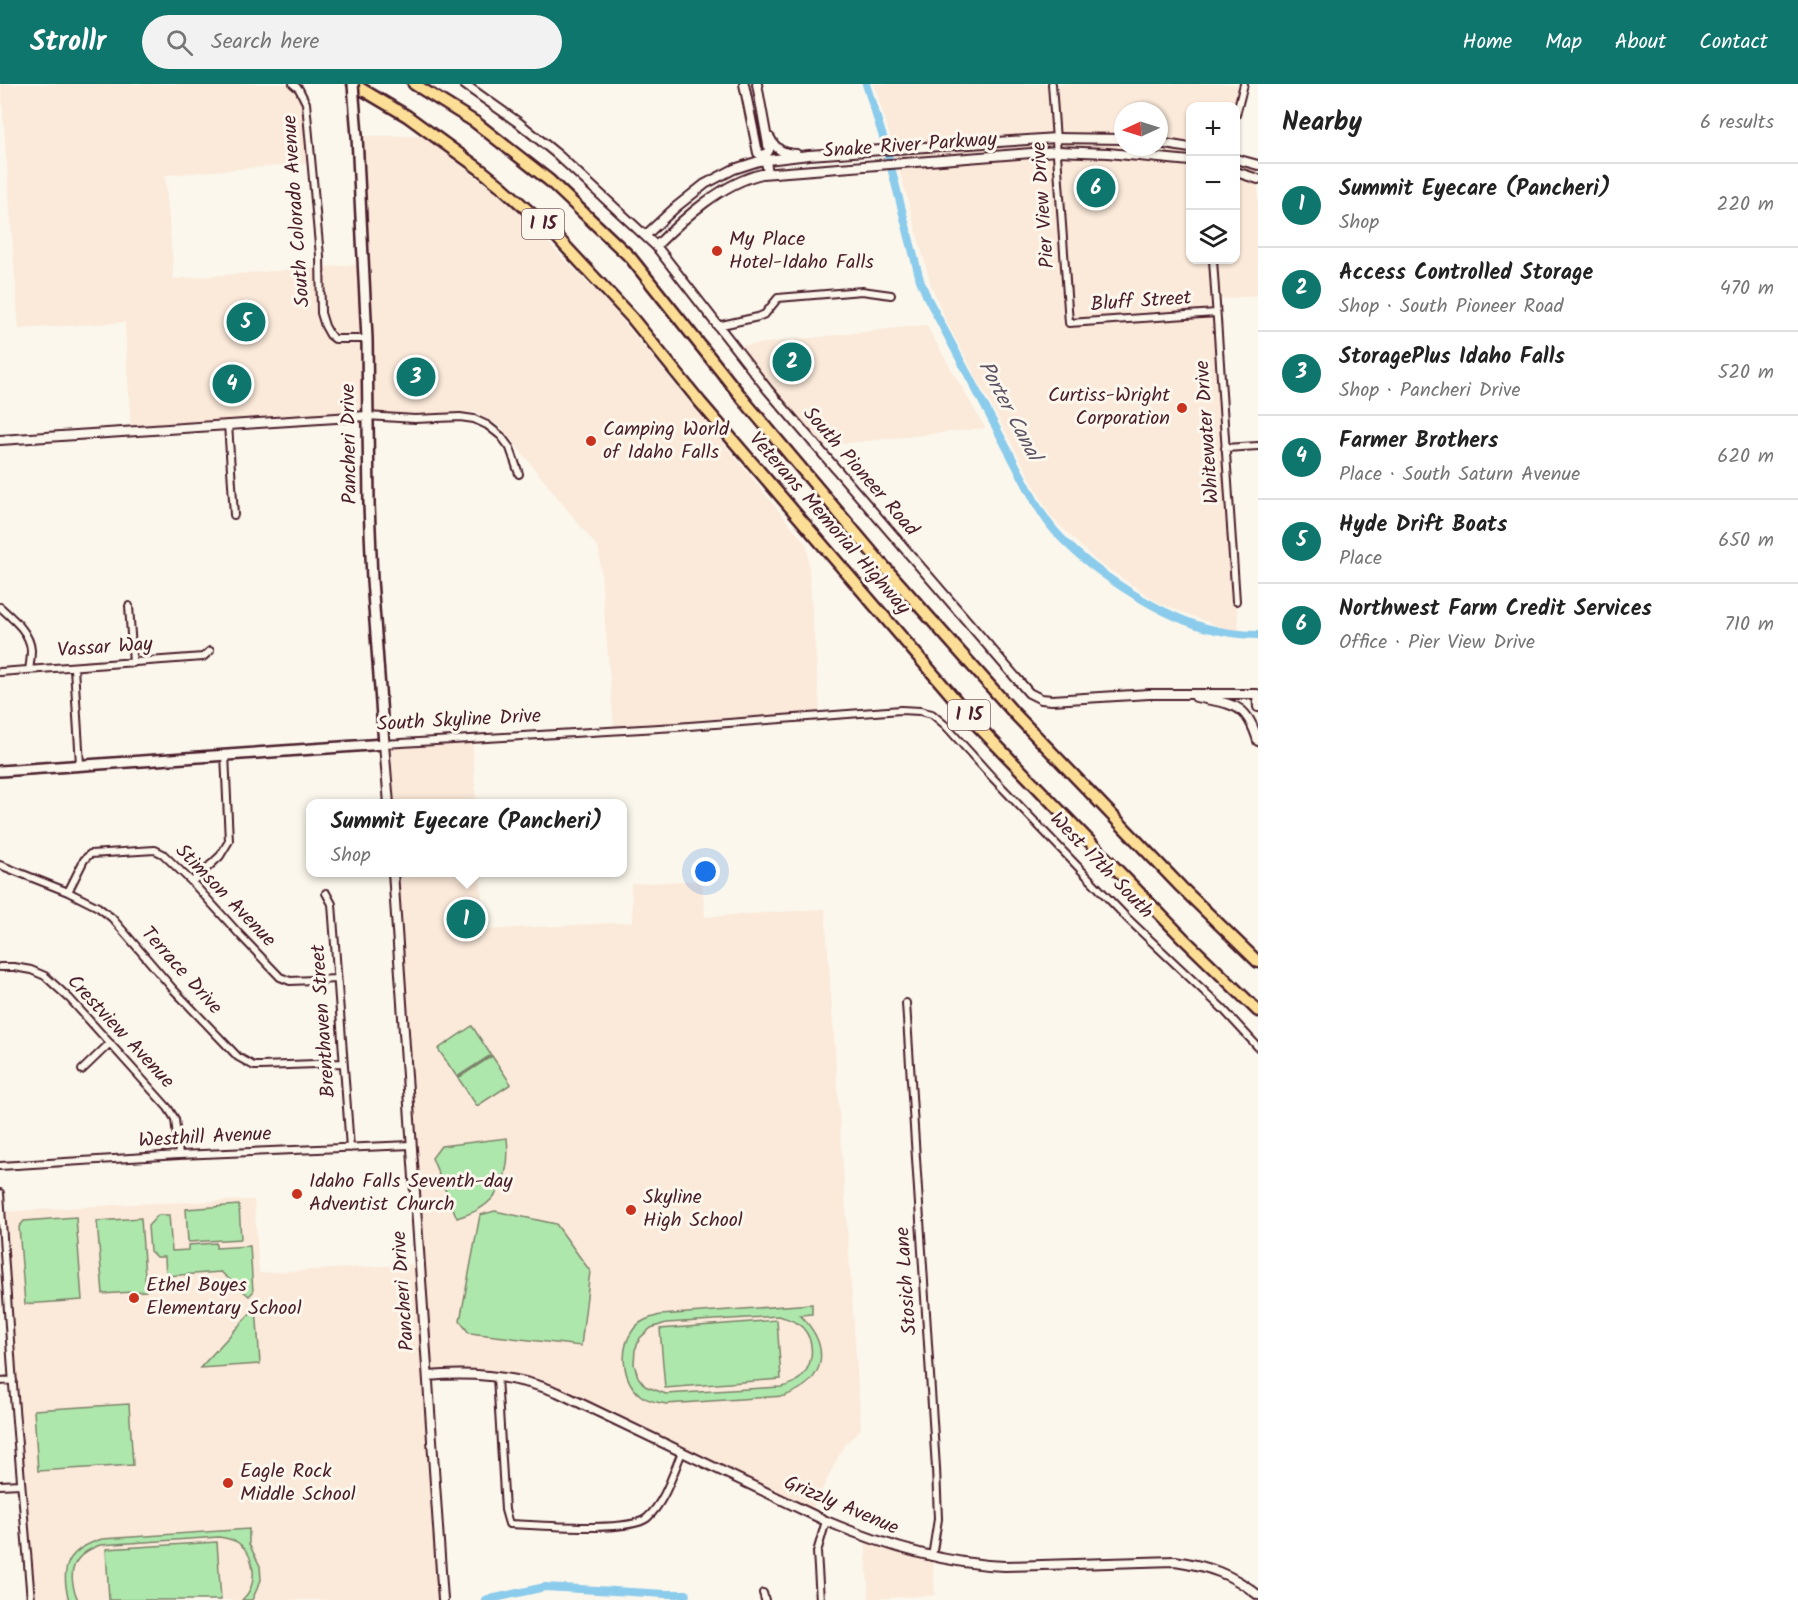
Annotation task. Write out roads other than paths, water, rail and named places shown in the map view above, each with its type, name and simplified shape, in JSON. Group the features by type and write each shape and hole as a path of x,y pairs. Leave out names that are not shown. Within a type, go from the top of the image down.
{"highway":[{"name":"Veterans Memorial Highway","path":"353,84 407,116 481,170 554,234 632,318 700,402 977,725 1183,938 1258,1011"},
{"name":"Veterans Memorial Highway","path":"414,84 475,122 550,182 630,257 747,405 881,563 1015,714 1181,887 1258,962"}],"main road":[{"name":"Pancheri Drive","path":"353,84 366,339 372,580 384,744"},
{"name":"South Skyline Drive","path":"0,771 384,744"}],"street":[{"name":"South Colorado Avenue","path":"293,84 299,89 306,104 320,256 321,313 325,326 335,339 366,339"},
{"name":"South Pioneer Road","path":"464,84 519,123 558,155 656,246 768,390 1029,693 1041,699 1052,700 1149,694 1257,694 1258,707"},
{"path":"744,84 758,153 765,158"},
{"path":"757,84 769,150 765,158 768,173"},
{"name":"Pier View Drive","path":"1052,84 1069,323"},
{"path":"1240,102 1244,84"},
{"path":"764,123 778,150 809,156"},
{"name":"Snake River Parkway","path":"646,236 676,207 705,184 734,169 765,158 1056,138 1114,139"},
{"path":"1168,144 1186,147"},
{"name":"Snake River Parkway","path":"656,246 723,189 752,176 768,173 1057,152 1108,153 1186,161"},
{"path":"1240,160 1258,165"},
{"path":"1240,173 1258,179"},
{"name":"Whitewater Drive","path":"1213,264 1236,601"},
{"path":"717,326 765,314 778,298 862,291 891,295"},
{"name":"Bluff Street","path":"1069,323 1216,313"},
{"path":"0,441 367,416 423,419 451,417 474,419 488,425 510,448 519,474"},
{"path":"228,424 234,515"},
{"path":"1226,448 1258,446"},
{"path":"129,606 133,663"},
{"path":"0,607 20,626 29,641 30,670"},
{"name":"Vassar Way","path":"0,672 203,657 210,651"},
{"path":"74,668 80,764"},
{"path":"1183,694 1239,708 1249,718 1258,741"},
{"name":"South Skyline Drive","path":"384,744 472,737 676,727 901,710 920,711"},
{"name":"West 17th South","path":"920,711 932,714 945,724 1128,919 1223,1010 1258,1047"},
{"name":"Pancheri Drive","path":"384,744 388,799"},
{"path":"192,882 220,856 229,841 225,754"},
{"name":"Stimson Avenue","path":"68,892 84,860 90,855 155,850 163,854 192,882 280,977 290,981 337,979"},
{"name":"Terrace Drive","path":"0,866 68,892 98,907 112,918 173,989 238,1057 255,1066 343,1063"},
{"name":"Pancheri Drive","path":"393,877 443,1600"},
{"name":"Brenthaven Street","path":"326,893 332,904 350,1148"},
{"name":"Crestview Avenue","path":"0,967 31,970 45,976 70,999 168,1108 175,1119 179,1155"},
{"name":"Stosich Lane","path":"906,1003 936,1468 938,1519 932,1557"},
{"path":"82,1070 110,1043"},
{"name":"Westhill Avenue","path":"0,1167 179,1155 411,1144"},
{"path":"0,1193 31,1600"},
{"name":"Grizzly Avenue","path":"428,1376 445,1374 497,1377 540,1385 826,1521 885,1544 932,1557 981,1565 1005,1566 1175,1561 1199,1564 1223,1572 1258,1595"},
{"path":"497,1377 505,1510 509,1524 625,1526 638,1523 647,1518 656,1508 682,1452"},
{"path":"0,1381 13,1380"},
{"path":"0,1485 21,1484"},
{"path":"820,1600 817,1552 826,1521"}],"waterway":[{"name":"Porter Canal","path":"866,84 884,140 920,280 927,297 1048,522 1085,560 1143,600 1203,627 1230,633 1258,635"},
{"path":"486,1600 545,1587 686,1594"}],"place":[{"name":"Northwest Farm Credit Services","path":"1096,188"},
{"name":"My Place Hotel-Idaho Falls","path":"717,251"},
{"name":"Hyde Drift Boats","path":"246,322"},
{"name":"Access Controlled Storage","path":"792,362"},
{"name":"StoragePlus Idaho Falls","path":"416,377"},
{"name":"Farmer Brothers","path":"232,384"},
{"name":"Curtiss-Wright Corporation","path":"1182,408"},
{"name":"Camping World of Idaho Falls","path":"591,441"},
{"name":"Summit Eyecare (Pancheri)","path":"466,919"},
{"name":"Idaho Falls Seventh-day Adventist Church","path":"297,1194"},
{"name":"Skyline High School","path":"631,1210"},
{"name":"Ethel Boyes Elementary School","path":"134,1298"},
{"name":"Eagle Rock Middle School","path":"228,1483"}]}
